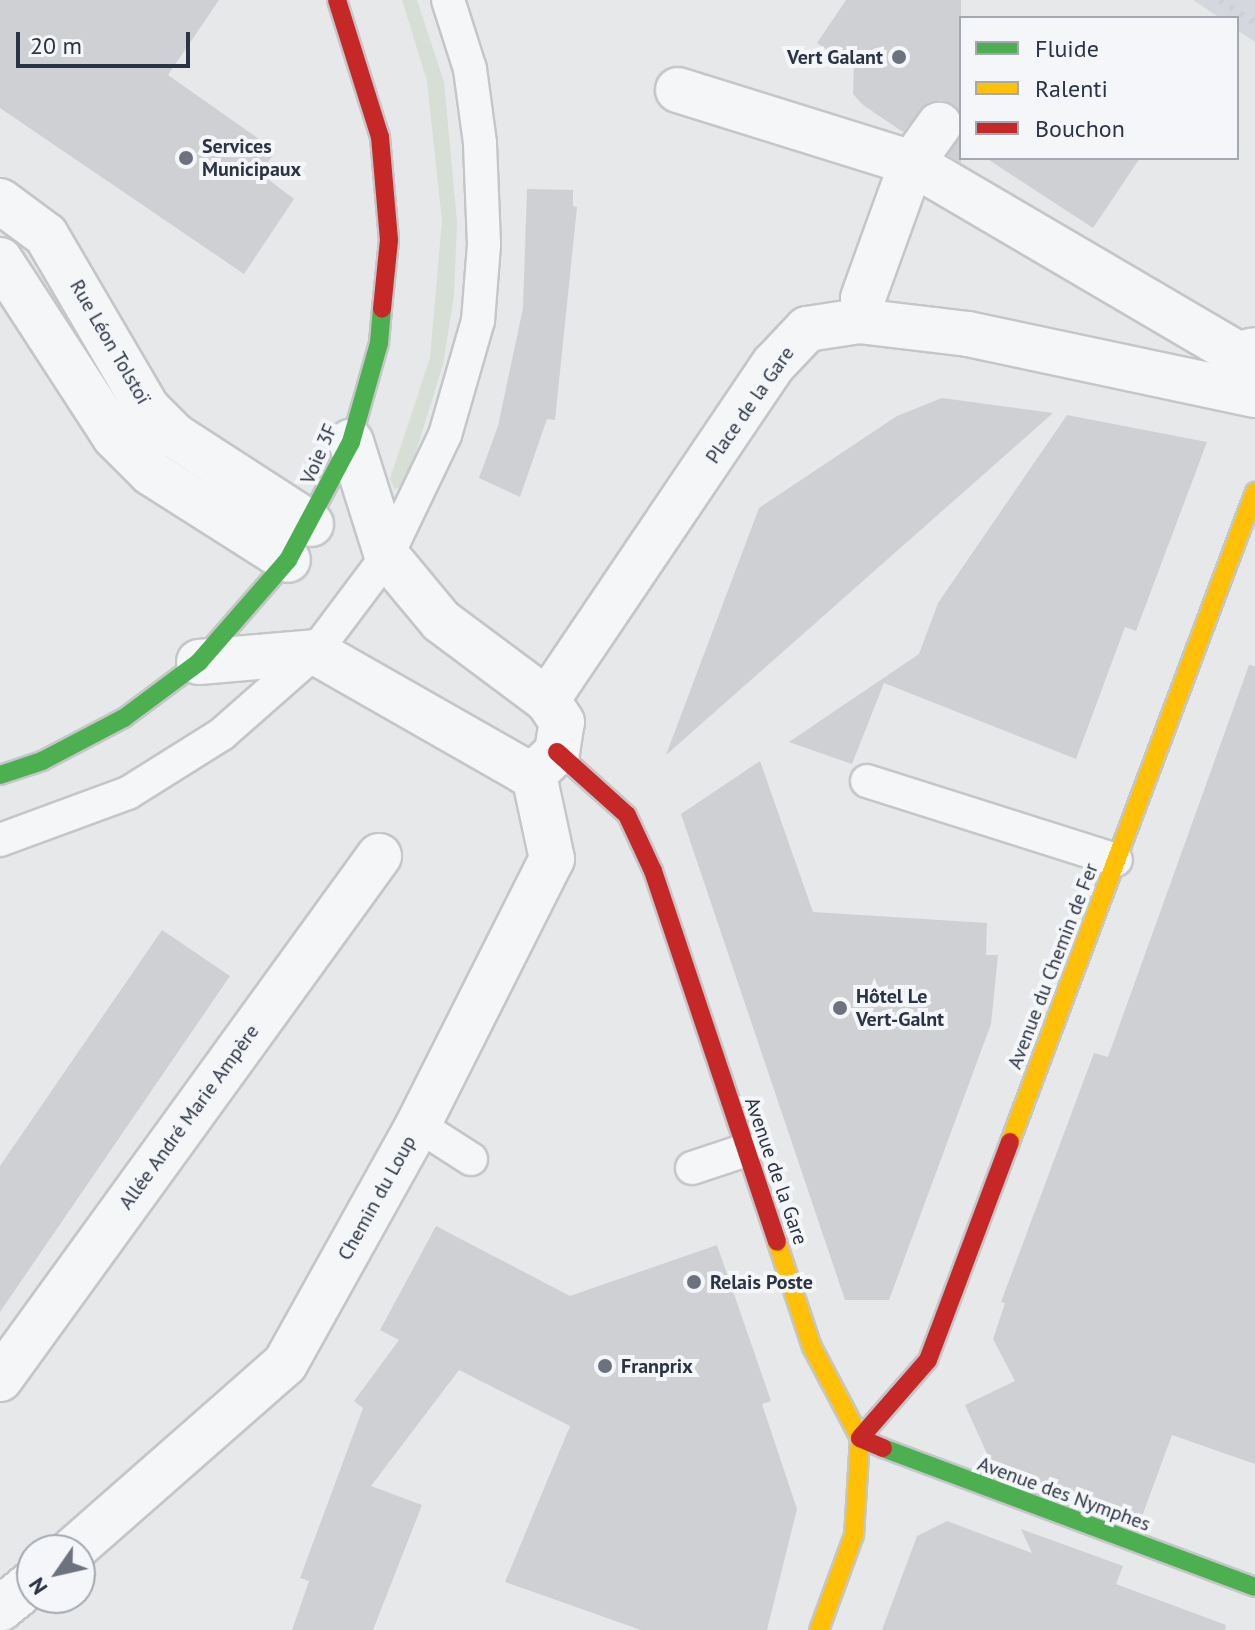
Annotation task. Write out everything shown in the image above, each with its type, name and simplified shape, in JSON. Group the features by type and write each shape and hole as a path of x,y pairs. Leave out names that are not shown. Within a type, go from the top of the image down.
{"street":[{"name":"Voie 3F","path":"0,775 42,761 124,718 199,662 300,542 351,442 379,343 389,240 380,137 353,38 337,0"},
{"path":"678,90 912,163 1245,368"},
{"path":"863,298 912,163 939,125"},
{"name":"Rue Léon Tolstoï","path":"0,201 46,235 147,408 175,436 300,542"},
{"path":"0,260 115,437 151,473 300,542"},
{"name":"Place de la Gare","path":"547,700 774,364 807,329 859,321 1245,368"},
{"path":"199,662 315,652 525,772 545,761 562,722 547,700 441,621 387,556 351,442"},
{"name":"Avenue du Chemin de Fer","path":"860,1438 928,1360 1255,492"},
{"name":"Chemin du Loup","path":"91,1534 285,1364 418,1125 552,859 545,761"},
{"name":"Avenue de la Gare","path":"545,761 627,815 653,871 812,1347 860,1438"},
{"name":"Allée André Marie Ampère","path":"0,1379 379,856"},
{"path":"819,1630 854,1535 860,1438"},
{"name":"Avenue des Nymphes","path":"860,1438 946,1475 1255,1587"},
{"path":"0,1609 16,1596"}],"lane":[{"path":"0,840 128,793 222,734 315,652 387,556 445,435 478,321 484,244 480,143 470,69 448,0"},
{"path":"867,781 1116,860"},
{"path":"418,1125 471,1159"},
{"path":"692,1168 746,1150"}],"shaded area":[{"path":"402,0 417,0 444,82 457,222 454,296 443,364 412,465 404,485 395,489 390,479 430,358 442,221 427,81"},
{"path":"1193,0 1255,0 1255,42 1239,31 1239,16 1217,16"}],"building":[{"path":"0,0 219,0 168,75 276,151 260,173 294,199 244,274 0,108"},
{"name":"Vert Galant","path":"846,0 961,0 959,113 942,100 929,102 903,132 863,105 853,94 854,67 817,43"},
{"path":"959,138 961,163 948,155"},
{"path":"989,160 1139,160 1093,228"},
{"path":"527,189 573,190 573,206 577,207 555,420 547,419 520,497 479,478 498,426 523,308"},
{"path":"942,398 1053,413 666,755 759,508 897,416"},
{"path":"1067,415 1207,442 1136,631 1125,627 1076,759 884,683 852,764 789,742 919,654 938,603"},
{"path":"1249,665 1255,666 1255,1464 1172,1435 1141,1519 992,1465 965,1405 1015,1381 993,1339 1005,1303 1001,1302 1094,1053 1108,1057"},
{"path":"760,761 813,912 987,923 986,955 998,955 991,1024 889,1300 845,1300 681,814"},
{"path":"162,930 230,976 0,1312 0,1166"},
{"path":"436,1226 570,1296 717,1245 771,1401 762,1404 797,1509 767,1630 641,1630 505,1582 570,1426 459,1370 371,1486 422,1505 373,1630 292,1630 309,1581 300,1578 363,1408 354,1401 399,1340 380,1330"},
{"path":"947,1521 1032,1553 1021,1529 1123,1566 1116,1584 1226,1625 1225,1630 882,1630 917,1536"}],"railway":[{"path":"1220,0 1255,23"}],"traffic: fast":[{"path":"0,775 42,761 124,718 199,662 288,560 351,442 379,343 382,309"},
{"path":"883,1448 1255,1587"}],"traffic: slow":[{"path":"1010,1142 1255,492"},
{"path":"777,1242 812,1347 860,1438 854,1535 819,1630"}],"traffic: jam":[{"path":"337,0 380,137 389,240 382,309"},
{"path":"557,752 627,815 653,871 777,1242"},
{"path":"883,1448 860,1438 928,1360 1010,1142"}],"place":[{"name":"Vert Galant","path":"899,57"},
{"name":"Services Municipaux","path":"186,158"},
{"name":"Hôtel Le Vert-Galnt","path":"840,1008"},
{"name":"Relais Poste","path":"694,1282"},
{"name":"Franprix","path":"605,1366"}]}
